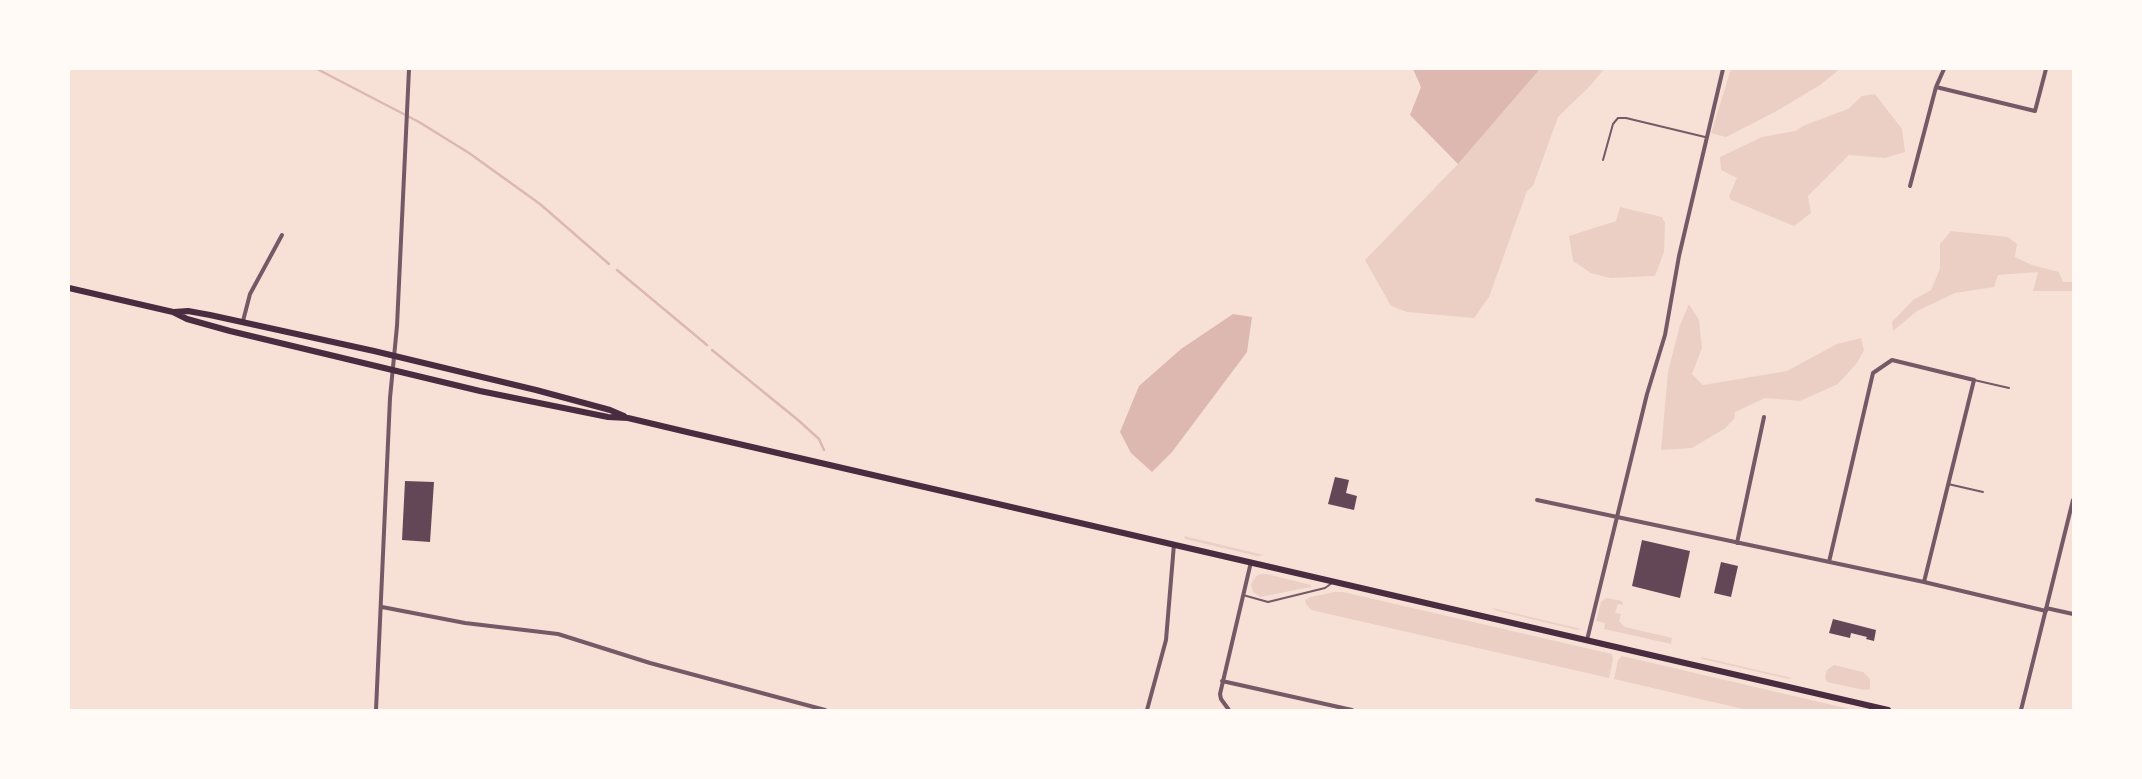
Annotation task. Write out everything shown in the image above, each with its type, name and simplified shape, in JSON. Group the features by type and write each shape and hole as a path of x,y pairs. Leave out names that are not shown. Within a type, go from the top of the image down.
{"main road":[{"path":"69,288 173,312 187,319 230,331 526,401 608,417 628,418 1886,710"},
{"path":"173,312 188,311 243,321 536,390 610,410 628,418"}],"street":[{"path":"376,710 390,398 397,326 409,69"},
{"path":"1587,640 1646,394 1665,335 1679,256 1705,138 1723,69"},
{"path":"1910,186 1936,86 1944,69"},
{"path":"1936,86 2035,112 2046,69"},
{"path":"243,321 250,294 282,235"},
{"path":"1829,562 1873,373 1892,360 1974,380 1924,582"},
{"path":"1737,542 1764,417"},
{"path":"1537,500 2073,614"},
{"path":"2021,710 2073,500"},
{"path":"1147,710 1166,640 1174,544"},
{"path":"1229,710 1221,699 1222,681 1251,562"},
{"path":"382,607 465,623 558,634 650,663 825,710"},
{"path":"1222,681 1351,710"}],"lane":[{"path":"1603,160 1613,124 1618,118 1626,118 1705,138"},
{"path":"1974,380 2009,388"},
{"path":"1948,484 1983,492"},
{"path":"1243,595 1268,602 1325,588 1334,582"}],"shaded area":[{"path":"1413,69 1540,69 1458,164 1410,115 1421,87"},
{"path":"1540,69 1604,69 1591,85 1558,117 1533,186 1527,191 1489,297 1474,318 1407,312 1391,306 1365,260 1458,164"},
{"path":"1731,69 1840,69 1820,85 1775,112 1726,137 1711,133"},
{"path":"1875,94 1902,129 1905,152 1885,158 1849,155 1808,196 1811,213 1794,226 1731,200 1729,196 1737,178 1721,170 1720,157 1762,137 1795,131 1805,125 1848,109 1862,96"},
{"path":"1620,207 1662,217 1665,223 1664,252 1655,276 1610,278 1591,273 1573,261 1569,236 1616,221"},
{"path":"1951,231 2008,237 2017,244 2015,257 2032,265 2059,272 2063,282 2073,282 2073,291 2033,291 2038,272 1998,275 1994,287 1955,293 1917,311 1893,331 1892,322 1913,300 1931,290 1940,269 1940,244"},
{"path":"1689,304 1699,320 1702,348 1692,374 1703,385 1787,371 1837,344 1861,338 1864,350 1857,363 1838,384 1800,401 1765,398 1735,412 1734,419 1724,429 1692,448 1661,450 1668,372 1680,325"},
{"path":"1233,314 1252,317 1247,352 1172,452 1152,472 1131,453 1120,432 1139,386 1181,349"},
{"path":"1184,536 1264,555 1257,556 1185,539"},
{"path":"1260,574 1311,585 1311,587 1260,597 1253,592 1251,584 1256,576"},
{"path":"1343,592 1612,654 1613,659 1609,678 1311,610 1306,604 1305,600 1311,597"},
{"path":"1606,598 1622,601 1623,605 1618,604 1615,613 1621,614 1619,621 1625,627 1672,638 1671,644 1604,629 1605,623 1596,621 1601,602"},
{"path":"1493,608 1581,629 1577,630 1494,610"},
{"path":"1622,656 1854,710 1747,710 1614,679 1618,660"},
{"path":"1701,657 1792,678 1789,679 1702,659"},
{"path":"1834,665 1863,672 1870,679 1870,689 1864,690 1827,682 1825,677 1827,670"}],"building":[{"path":"1335,477 1349,480 1346,493 1357,496 1354,510 1328,504"},
{"path":"405,481 434,482 430,542 402,540"},
{"path":"1642,540 1690,551 1680,598 1632,586"},
{"path":"1721,562 1738,566 1731,597 1714,593"},
{"path":"1833,619 1876,630 1874,641 1851,633 1850,638 1829,633"}],"waterway":[{"path":"317,69 419,122 469,153 540,204 609,264"},
{"path":"617,270 707,345"},
{"path":"712,350 798,420 819,439 824,450"}]}
